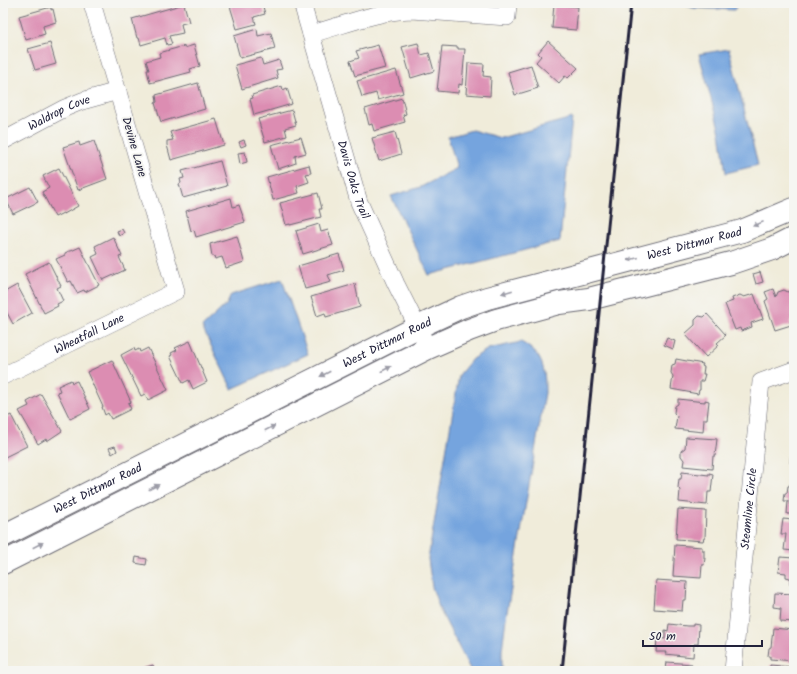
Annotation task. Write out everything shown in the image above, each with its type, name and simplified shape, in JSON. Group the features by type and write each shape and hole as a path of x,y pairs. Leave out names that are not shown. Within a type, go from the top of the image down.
{"street":[{"name":"Devine Lane","path":"92,3 176,291"},
{"name":"Davis Oaks Trail","path":"302,3 360,202 396,284 428,348"},
{"path":"310,34 368,17 396,11 412,10 506,17 508,3"},
{"name":"Waldrop Cove","path":"3,141 65,108 82,101 118,91"},
{"name":"West Dittmar Road","path":"3,536 418,327 462,307 487,298 742,231 794,209"},
{"name":"West Dittmar Road","path":"3,563 428,348 469,330 496,320 559,303 601,296 731,263 772,249 794,238"},
{"name":"Wheatfall Lane","path":"3,376 176,291"},
{"name":"Steamline Circle","path":"732,671 761,382 794,370"}],"water":[{"path":"685,3 739,3 734,10 693,8"},
{"path":"729,49 758,165 726,173 720,132 699,54"},
{"path":"572,118 560,241 429,275 391,196 421,187 457,168 448,137 472,130 501,138"},
{"path":"282,279 308,354 232,389 202,327 227,304 231,295"},
{"path":"521,342 529,347 539,357 542,363 545,393 506,618 502,650 502,671 471,671 440,610 432,587 428,559 459,375 472,359 488,349"}],"building":[{"path":"127,3 140,3 128,7"},
{"path":"241,3 262,3 265,14 254,17 256,24 237,29 230,6"},
{"path":"184,4 189,22 181,24 183,33 169,36 172,44 167,45 165,38 141,45 139,38 137,38 132,19"},
{"path":"554,4 578,7 576,30 552,28"},
{"path":"51,7 51,10 53,9 56,22 43,26 45,34 26,40 19,16"},
{"path":"257,29 258,36 271,33 275,49 240,58 234,36"},
{"path":"548,41 578,68 568,78 565,76 559,83 536,62 541,56 538,53"},
{"path":"50,43 56,64 35,70 28,49"},
{"path":"418,43 421,55 429,53 434,71 411,78 402,47"},
{"path":"194,45 200,66 190,69 191,72 150,83 147,70 149,70 146,61 160,57 159,53 184,46 184,48"},
{"path":"378,45 385,68 355,76 350,61 359,58 356,51"},
{"path":"442,46 465,49 462,85 459,84 458,93 437,91"},
{"path":"261,58 263,65 279,60 282,69 276,70 278,78 242,89 235,65"},
{"path":"468,63 484,64 483,76 491,77 490,96 466,94"},
{"path":"531,65 538,88 515,95 508,72"},
{"path":"396,70 403,93 378,100 376,93 362,97 357,81"},
{"path":"198,83 205,109 161,122 155,103 157,102 156,95"},
{"path":"282,86 283,90 287,88 292,104 254,115 250,99 253,98 252,95"},
{"path":"402,98 406,114 403,115 405,122 374,131 372,124 369,125 365,109"},
{"path":"292,110 296,125 285,128 287,136 265,142 258,119"},
{"path":"216,119 224,145 171,160 167,145 167,141 173,140 170,132"},
{"path":"395,132 401,154 379,161 372,138"},
{"path":"301,137 306,153 295,156 296,163 278,169 271,145"},
{"path":"244,140 246,145 241,147 239,142"},
{"path":"94,141 107,179 78,190 63,147 79,142 80,146"},
{"path":"245,152 247,162 240,164 238,153"},
{"path":"220,161 227,186 183,198 179,184 181,183 180,179 184,178 182,171"},
{"path":"309,165 311,173 306,174 309,182 297,186 299,193 273,200 267,177"},
{"path":"59,168 78,206 55,217 42,192 49,188 43,176"},
{"path":"30,187 38,202 13,214 6,199"},
{"path":"318,193 322,209 319,209 321,217 286,225 280,203"},
{"path":"231,198 233,207 239,205 245,222 196,237 194,230 191,231 186,211"},
{"path":"319,224 321,232 328,230 333,245 303,254 296,231"},
{"path":"122,229 124,233 119,236 117,231"},
{"path":"237,236 244,262 226,268 222,257 215,259 214,256 212,256 210,244"},
{"path":"113,237 122,256 119,257 125,270 103,280 92,257 98,254 95,246"},
{"path":"80,247 99,285 85,292 84,290 77,293 71,281 68,282 56,259 65,255 65,253 69,251"},
{"path":"339,254 344,270 328,275 331,282 305,289 298,266"},
{"path":"49,262 61,286 57,288 63,301 57,304 58,306 44,313 25,274"},
{"path":"760,272 763,282 756,284 753,274"},
{"path":"355,284 360,307 326,317 325,313 317,316 311,297"},
{"path":"17,285 32,313 13,324 3,305 3,293"},
{"path":"773,289 776,297 778,292 784,290 788,292 793,291 794,294 794,320 790,321 791,325 775,330 765,301 768,299 765,292"},
{"path":"754,294 763,319 751,323 752,327 741,331 740,328 735,330 725,304 733,301 732,298 740,295 744,297"},
{"path":"707,314 726,335 717,343 719,345 706,357 685,334 695,325 695,320 699,316 704,317"},
{"path":"667,338 675,341 673,349 664,345"},
{"path":"190,341 207,382 193,389 189,380 183,383 170,356 172,355 171,353 177,350 175,348"},
{"path":"134,348 135,351 139,349 140,352 148,348 168,390 148,400 145,394 141,396 121,355"},
{"path":"676,359 703,364 703,374 705,374 703,381 700,381 700,390 698,394 671,389 673,376 671,373 672,365 675,364"},
{"path":"112,360 131,402 128,403 131,409 111,419 108,413 105,415 103,407 87,372"},
{"path":"71,380 72,383 77,381 90,409 70,419 57,392 60,391 58,386"},
{"path":"41,394 62,431 47,441 46,439 38,444 19,411 29,406 27,402"},
{"path":"678,399 705,402 705,400 709,401 707,419 704,419 703,432 675,429 677,416 674,413 675,406 678,404"},
{"path":"11,415 27,446 3,458 3,419"},
{"path":"686,437 717,439 712,469 683,466 684,460 681,456 681,451 685,448"},
{"path":"115,446 117,451 112,454 109,448"},
{"path":"791,447 794,447 794,477 791,476"},
{"path":"682,472 709,475 709,473 713,474 711,492 708,492 707,505 679,502 680,490 678,488 679,479 681,479"},
{"path":"790,484 794,484 794,514 787,514 788,501 784,501 785,493 787,493 788,486"},
{"path":"678,509 706,511 705,538 703,541 676,539"},
{"path":"783,519 794,520 794,551 784,550 786,534 781,534"},
{"path":"675,545 702,547 705,558 704,565 702,565 701,578 673,576"},
{"path":"136,557 147,559 146,565 135,563"},
{"path":"780,557 794,558 794,584 790,584 790,578 786,577 786,573 778,572"},
{"path":"656,580 687,582 686,600 683,600 682,611 654,609"},
{"path":"775,593 794,594 794,622 780,621 781,608 774,607"},
{"path":"669,624 687,626 693,626 693,624 699,625 698,644 694,644 693,657 665,654 666,652 656,652 657,638 665,639 665,630 668,631"},
{"path":"773,628 794,630 794,661 770,659 770,656 768,656 769,648 771,647"},
{"path":"667,662 692,664 691,671 663,671 663,669 666,669"},
{"path":"153,665 155,671 133,671"},
{"path":"770,665 794,667 794,671 770,671"}],"railway":[{"path":"562,671 631,3"}]}
